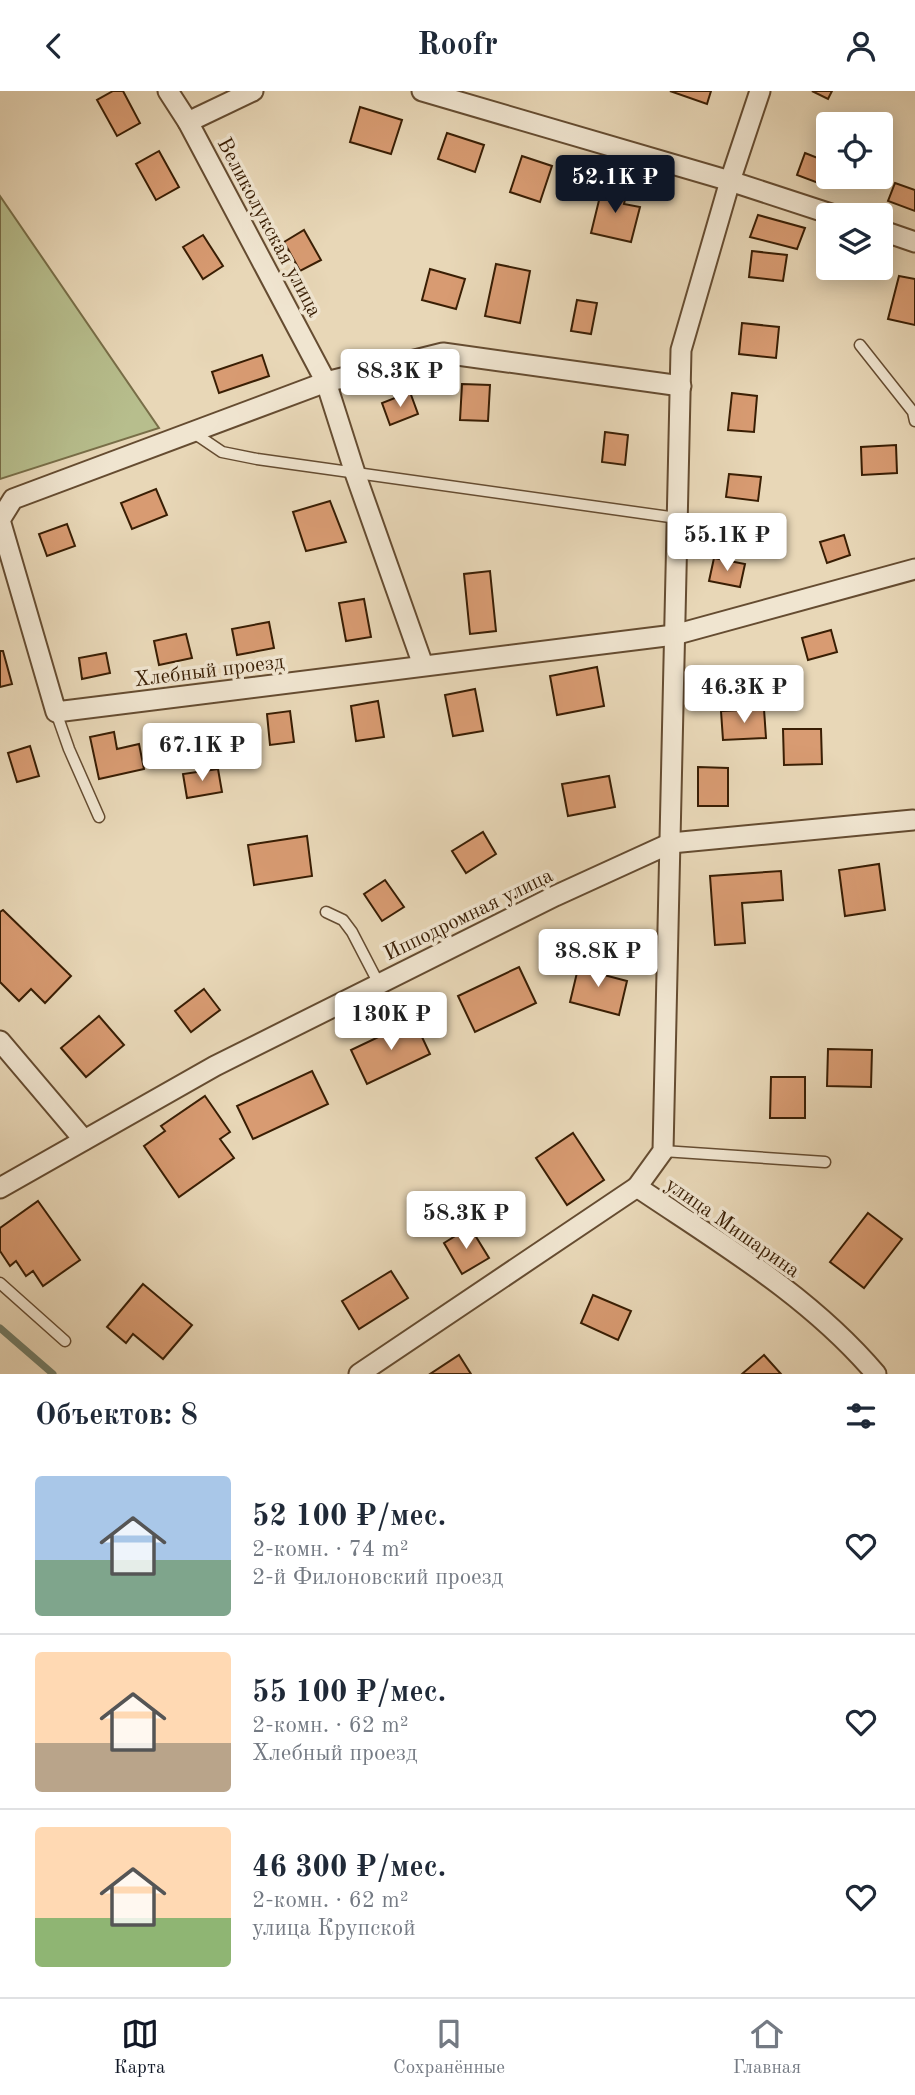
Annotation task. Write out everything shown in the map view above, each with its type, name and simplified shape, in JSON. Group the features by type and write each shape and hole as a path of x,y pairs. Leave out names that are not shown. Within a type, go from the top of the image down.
{"street":[{"name":"Великолукская улица","path":"169,91 326,382 423,665"},
{"path":"188,122 253,91"},
{"path":"422,91 730,181 816,209"},
{"name":"улица Мишарина","path":"760,91 730,181 681,350 663,1151 637,1187 770,1277 848,1342 869,1371"},
{"path":"893,234 915,241"},
{"path":"56,712 0,520 13,499 326,382 443,353 681,386"},
{"name":"Хлебный проезд","path":"56,712 674,635 915,569"},
{"name":"Ипподромная улица","path":"0,1188 215,1066 555,895 671,843 913,820"},
{"path":"0,1041 84,1140"},
{"path":"359,1374 637,1187"}],"lane":[{"path":"860,345 913,412 915,421"},
{"path":"191,431 222,452 677,517"},
{"path":"56,712 69,749 100,817"},
{"path":"326,912 342,920 352,932 379,984"},
{"path":"663,1151 825,1162"},
{"path":"0,1283 65,1341"}],"green space":[{"path":"0,196 159,428 0,479"}],"building":[{"path":"113,91 123,91 140,123 117,136 97,100"},
{"path":"670,91 711,91 707,104"},
{"path":"812,91 832,91 828,99"},
{"path":"360,107 402,120 391,154 350,142"},
{"path":"447,133 484,145 475,172 438,159"},
{"path":"159,151 179,187 156,200 136,164"},
{"path":"805,153 816,157 816,182 797,175"},
{"path":"522,156 552,166 540,202 510,192"},
{"path":"895,183 915,190 915,211 888,201"},
{"path":"603,184 627,190 624,204 640,207 631,242 591,233"},
{"path":"758,215 805,228 797,249 750,237"},
{"path":"304,230 321,260 300,271 284,242"},
{"path":"203,235 223,266 203,279 183,247"},
{"path":"752,251 787,255 783,281 749,277"},
{"path":"496,264 530,271 520,323 485,316"},
{"path":"430,269 465,279 456,309 422,300"},
{"path":"899,276 915,279 915,325 888,319"},
{"path":"577,300 597,303 591,334 571,331"},
{"path":"742,323 779,327 776,358 739,354"},
{"path":"262,355 269,376 219,393 212,372"},
{"path":"462,384 490,385 488,421 460,420"},
{"path":"410,392 418,414 390,425 382,403"},
{"path":"732,393 757,396 754,432 728,430"},
{"path":"605,432 628,435 625,465 602,462"},
{"path":"896,445 897,473 862,475 861,447"},
{"path":"729,474 761,477 758,501 726,497"},
{"path":"156,489 167,515 132,529 121,503"},
{"path":"330,501 346,542 306,551 293,512"},
{"path":"67,524 75,546 47,556 39,534"},
{"path":"844,535 850,555 827,563 820,542"},
{"path":"714,558 745,564 740,587 709,581"},
{"path":"490,571 496,631 470,634 464,574"},
{"path":"364,599 371,637 346,641 339,603"},
{"path":"269,622 274,648 237,655 232,629"},
{"path":"831,630 837,652 808,660 802,638"},
{"path":"186,634 192,658 159,665 154,641"},
{"path":"0,651 3,651 12,684 0,687"},
{"path":"106,653 110,673 82,679 79,658"},
{"path":"597,667 604,706 557,715 550,676"},
{"path":"475,689 483,731 453,736 445,695"},
{"path":"378,701 384,737 356,741 351,706"},
{"path":"764,709 766,738 723,740 721,711"},
{"path":"290,711 294,742 270,745 267,714"},
{"path":"783,729 821,729 822,764 784,765"},
{"path":"114,732 117,749 139,744 144,769 99,779 90,737"},
{"path":"30,746 39,776 17,782 8,753"},
{"path":"698,767 728,768 728,806 698,806"},
{"path":"218,769 222,792 187,798 183,774"},
{"path":"609,776 615,807 568,816 562,784"},
{"path":"483,832 496,854 466,873 452,851"},
{"path":"307,836 312,876 254,885 248,845"},
{"path":"879,864 885,910 845,916 839,870"},
{"path":"781,871 783,900 742,903 745,943 715,945 710,876"},
{"path":"385,880 404,907 382,921 364,894"},
{"path":"3,910 71,976 45,1003 31,989 19,1001 0,982 0,912"},
{"path":"580,960 606,967 604,975 627,981 619,1015 570,1002"},
{"path":"519,967 536,1003 475,1032 458,996"},
{"path":"204,989 220,1010 191,1032 175,1011"},
{"path":"99,1016 124,1045 86,1077 61,1048"},
{"path":"414,1020 430,1054 367,1084 351,1050"},
{"path":"828,1049 872,1050 871,1087 827,1086"},
{"path":"312,1071 328,1104 253,1139 237,1106"},
{"path":"771,1077 805,1077 805,1118 770,1118"},
{"path":"205,1096 230,1132 220,1139 234,1158 179,1197 144,1146 165,1131 161,1126"},
{"path":"573,1133 604,1180 567,1205 536,1158"},
{"path":"38,1201 80,1260 43,1286 33,1271 26,1276 16,1261 10,1266 0,1251 0,1228"},
{"path":"868,1213 902,1239 864,1288 830,1262"},
{"path":"470,1227 489,1258 462,1274 444,1243"},
{"path":"391,1271 408,1298 359,1329 342,1301"},
{"path":"143,1284 192,1325 163,1359 133,1334 126,1343 107,1327"},
{"path":"593,1295 631,1311 618,1340 581,1323"},
{"path":"459,1355 471,1374 430,1374"},
{"path":"764,1355 781,1374 742,1374"}],"waterway":[{"path":"0,1328 53,1374"}]}
